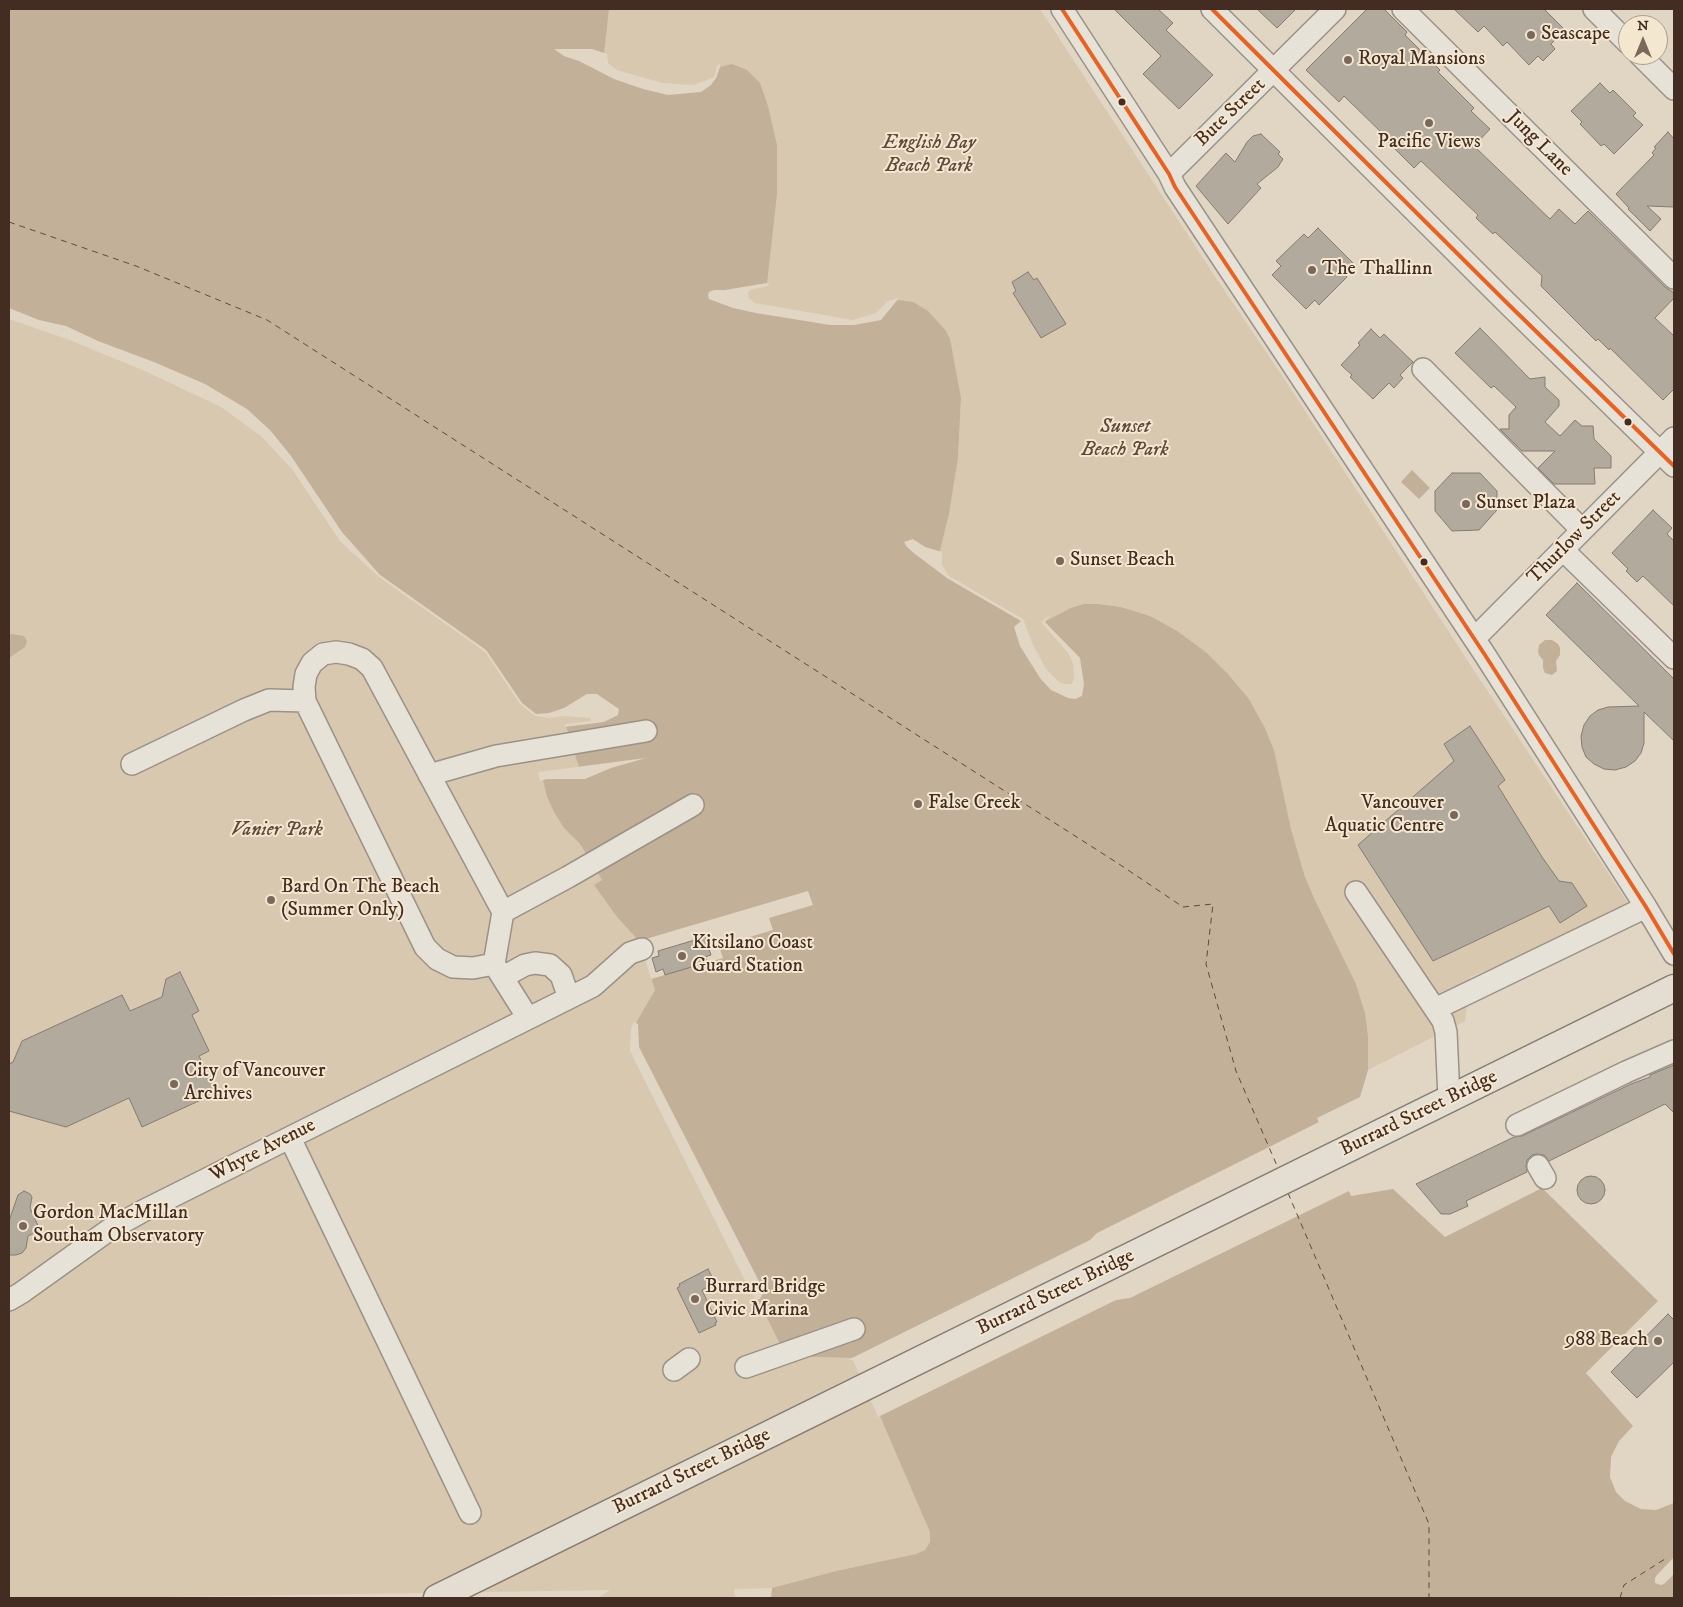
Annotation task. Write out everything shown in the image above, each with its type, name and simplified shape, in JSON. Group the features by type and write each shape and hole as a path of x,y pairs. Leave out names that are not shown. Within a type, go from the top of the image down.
{"main road":[{"name":"Burrard Street Bridge","path":"437,1598 1674,988"}],"street":[{"path":"1062,9 1169,174 1175,187 1474,638 1674,954"},
{"path":"1212,9 1494,290 1670,452"},
{"name":"Bute Street","path":"1169,174 1335,9"},
{"name":"Jung Lane","path":"1403,9 1674,278"},
{"path":"1594,9 1618,33"},
{"path":"1650,65 1674,89"},
{"path":"1423,370 1582,530"},
{"name":"Thurlow Street","path":"1474,638 1582,530 1670,452"},
{"path":"1563,550 1674,658"},
{"path":"528,1018 499,971 503,912 372,668 362,659 336,652 323,654 312,663 306,674 304,687 305,701 426,947 437,960 453,967 499,971 535,963 550,965 561,974 569,998"},
{"path":"132,764 244,710 269,700 305,701"},
{"path":"429,775 496,756 646,731"},
{"path":"503,912 693,805"},
{"path":"1356,892 1443,1021 1446,1032 1449,1098 1356,1141"},
{"path":"1435,1009 1646,907"},
{"name":"Whyte Avenue","path":"9,1300 21,1294 109,1230 143,1211 594,986 630,953 642,949"},
{"path":"1517,1125 1674,1051"},
{"path":"290,1138 470,1513"},
{"path":"746,1367 854,1329"}],"green space":[{"name":"Sunset Beach Park","path":"609,9 1040,9 1634,912 1470,977 1465,1021 1368,1070 1368,1037 1365,1013 1356,984 1305,877 1291,829 1274,750 1265,728 1249,699 1207,653 1150,616 1121,607 1098,604 1072,652 1077,680 1072,686 1058,684 947,578 939,565 940,551 949,514 958,458 961,398 878,316 853,322 753,305 748,301 716,78 694,88 661,85 616,72 606,64 604,54"},
{"name":"Vanier Park","path":"9,316 68,337 223,405 263,434 583,716 594,719 579,767 541,772 547,797 554,812 564,828 580,844 602,880 594,885 617,917 639,941 655,990 633,1028 855,1358 927,1522 930,1542 925,1550 917,1554 836,1571 772,1588 734,1589 735,1598 598,1598 610,1590 9,1598 9,1312 33,1297 129,1227 510,1037 497,1021 120,1212 89,1231 21,1283 9,1289"}],"shaded area":[{"name":"False Creek","path":"9,9 609,9 604,54 606,64 616,72 661,85 694,88 716,78 720,67 732,64 747,70 760,83 768,106 777,145 777,194 767,283 748,288 747,299 754,305 853,322 877,316 890,304 898,300 913,302 928,311 946,331 950,339 961,398 958,458 949,514 940,551 939,565 947,578 1022,621 1044,671 1064,687 1075,684 1072,652 1044,622 1071,608 1084,604 1121,607 1150,616 1177,631 1207,653 1249,699 1265,728 1274,750 1291,829 1305,877 1356,984 1365,1013 1368,1037 1368,1070 1360,1097 1317,1118 1351,1196 1393,1189 1445,1237 1542,1188 1658,1301 1586,1373 1633,1426 1619,1441 1611,1457 1610,1477 1616,1492 1625,1501 1641,1509 1656,1510 1674,1503 1674,1598 771,1598 772,1588 836,1571 916,1554 925,1550 930,1542 930,1532 855,1358 786,1356 633,1050 633,1028 655,990 639,941 617,917 594,885 602,880 580,844 564,828 554,812 547,797 541,772 579,767 566,726 592,723 593,717 536,714 522,703 486,650 380,575 341,540 294,468 263,434 223,405 146,369 9,316"},
{"path":"1412,470 1430,488 1419,499 1401,482"},
{"path":"9,635 24,636 27,641 25,647 9,658"},
{"path":"1545,640 1552,640 1560,648 1560,655 1556,661 1557,671 1552,675 1545,673 1543,660 1538,652 1539,645"}],"pier":[{"path":"554,49 592,49 607,54 608,63 617,70 662,83 694,85 714,77 717,66 720,64 720,67 711,85 701,92 668,95 614,79 579,61 564,56"},
{"path":"769,284 768,286 750,290 748,293 749,298 755,303 853,320 876,313 888,301 899,298 881,320 854,325 830,325 733,308 709,299 708,295 709,292 714,290"},
{"path":"9,308 39,320 66,326 98,341 154,362 205,384 247,409 270,430 291,456 342,532 380,575 486,650 522,703 536,714 549,713 564,708 587,694 597,694 619,709 618,715 604,722 564,727 566,724 591,720 590,718 564,716 549,718 535,716 520,704 485,652 379,577 340,541 292,469 261,436 221,407 145,371 67,339 9,319"},
{"path":"913,539 925,547 942,552 942,565 949,576 1023,619 1033,645 1046,669 1059,682 1071,684 1074,680 1073,664 1069,654 1042,623 1050,615 1045,622 1080,658 1084,684 1082,696 1075,699 1068,698 1051,690 1040,678 1020,646 1014,627 1021,621 947,578 915,554 904,542"},
{"path":"646,758 611,768 585,779 547,779 540,781 538,772"},
{"path":"808,891 813,905 769,918 773,930 719,946 723,958 651,979 639,941"},
{"path":"634,1022 638,1024 639,1047 764,1291 760,1299 755,1300 630,1051 631,1028"},
{"path":"1321,1121 1351,1190 1130,1298 1116,1300 878,1417 853,1360 848,1360 1090,1240 1097,1233"},
{"path":"1674,1557 1674,1574 1664,1584 1655,1583 1657,1575"}],"building":[{"path":"1114,9 1158,9 1173,23 1166,30 1213,75 1179,109 1143,74 1161,56"},
{"path":"1257,9 1296,9 1277,28"},
{"path":"1367,9 1384,9 1407,32 1405,35 1440,70 1438,72 1474,108 1471,111 1490,129 1474,146 1550,219 1559,209 1575,224 1588,211 1665,287 1674,293 1674,298 1655,318 1674,336 1674,389 1663,400 1610,348 1609,350 1598,339 1596,341 1541,286 1542,276 1495,232 1493,234 1476,218 1478,215 1421,161 1414,168 1384,138 1385,136 1344,96 1339,102 1306,70"},
{"name":"Seascape","path":"1454,9 1544,9 1565,30 1551,44 1555,49 1543,61 1538,56 1529,65 1507,42 1503,46 1484,26 1478,32"},
{"path":"1600,83 1610,93 1613,90 1636,113 1633,116 1643,125 1614,154 1604,144 1601,146 1580,124 1582,122 1571,111"},
{"path":"1668,132 1674,139 1674,207 1647,206 1661,219 1650,231 1616,194 1654,155 1652,153 1656,148 1654,147"},
{"path":"1261,134 1280,152 1278,154 1283,159 1278,167 1257,184 1261,188 1228,224 1196,186 1226,153 1235,162 1247,142 1253,136"},
{"name":"The Thallinn","path":"1318,228 1353,263 1344,273 1347,277 1319,305 1315,300 1306,309 1272,275 1281,266 1276,261 1304,234 1308,238"},
{"path":"1028,272 1034,280 1037,278 1066,324 1041,338 1013,293 1016,291 1012,282"},
{"path":"1480,328 1530,379 1545,377 1545,387 1559,400 1559,406 1545,422 1560,436 1575,420 1582,426 1593,426 1594,439 1611,456 1611,468 1594,468 1595,484 1554,484 1538,468 1555,451 1522,451 1500,429 1509,429 1509,415 1516,407 1494,386 1491,388 1455,353"},
{"path":"1371,329 1380,338 1384,334 1413,362 1400,375 1403,378 1394,388 1389,383 1373,399 1350,377 1352,375 1341,365 1360,345 1358,343"},
{"name":"Sunset Plaza","path":"1452,473 1480,473 1497,491 1497,510 1479,530 1452,531 1435,511 1435,491"},
{"path":"1653,510 1672,528 1667,534 1674,541 1674,606 1643,576 1637,582 1626,571 1628,569 1612,553"},
{"path":"1577,583 1674,679 1674,741 1644,712 1644,743 1641,753 1635,761 1626,767 1615,770 1604,769 1586,757 1582,747 1581,736 1584,725 1590,716 1598,710 1608,707 1639,706 1546,615"},
{"name":"Vancouver Aquatic Centre","path":"1470,726 1505,780 1498,786 1542,857 1559,881 1572,883 1587,906 1560,923 1549,906 1433,961 1358,845 1454,761 1444,744"},
{"name":"Kitsilano Coast Guard Station","path":"705,937 711,955 705,957 708,962 665,975 663,969 656,972 652,958 659,956 658,951"},
{"path":"180,972 199,1011 192,1015 209,1051 199,1056 216,1093 142,1127 129,1098 66,1127 9,1111 9,1064 13,1062 22,1041 122,995 130,1011 162,997 166,979"},
{"path":"1674,1065 1674,1113 1665,1104 1549,1161 1544,1155 1532,1155 1527,1160 1527,1172 1466,1201 1468,1206 1450,1214 1441,1214 1416,1184 1514,1137 1522,1136"},
{"path":"1591,1176 1601,1180 1605,1190 1601,1200 1591,1204 1581,1200 1577,1190 1581,1180"},
{"name":"Gordon MacMillan Southam Observatory","path":"24,1191 32,1197 30,1208 40,1230 28,1236 26,1248 22,1253 9,1255 9,1221 18,1195"},
{"name":"Burrard Bridge Civic Marina","path":"708,1269 715,1283 702,1290 717,1322 715,1323 716,1325 699,1333 677,1288 680,1286 679,1284"},
{"name":"988 Beach","path":"1668,1314 1674,1320 1674,1362 1637,1398 1611,1372"}],"ferry route":[{"path":"9,222 136,266 267,320 1119,864 1183,907 1213,904 1206,964 1236,1071 1278,1168"},
{"path":"1288,1193 1429,1524 1429,1598"},
{"path":"1620,1598 1624,1585 1665,1559"}],"transit line":[{"path":"1062,9 1169,174 1175,187 1485,655 1674,954"},
{"path":"1212,9 1506,302 1674,466"}],"place":[{"name":"Seascape","path":"1531,35"},
{"name":"Royal Mansions","path":"1348,60"},
{"name":"Pacific Views","path":"1429,123"},
{"name":"The Thallinn","path":"1312,270"},
{"name":"Sunset Plaza","path":"1466,504"},
{"name":"Sunset Beach","path":"1060,561"},
{"name":"False Creek","path":"918,804"},
{"name":"Vancouver Aquatic Centre","path":"1454,815"},
{"name":"Bard On The Beach (Summer Only)","path":"271,900"},
{"name":"Kitsilano Coast Guard Station","path":"682,956"},
{"name":"City of Vancouver Archives","path":"174,1084"},
{"name":"Gordon MacMillan Southam Observatory","path":"23,1226"},
{"name":"Burrard Bridge Civic Marina","path":"695,1299"},
{"name":"988 Beach","path":"1658,1341"}],"park label":[{"name":"English Bay Beach Park","path":"929,156"}]}
